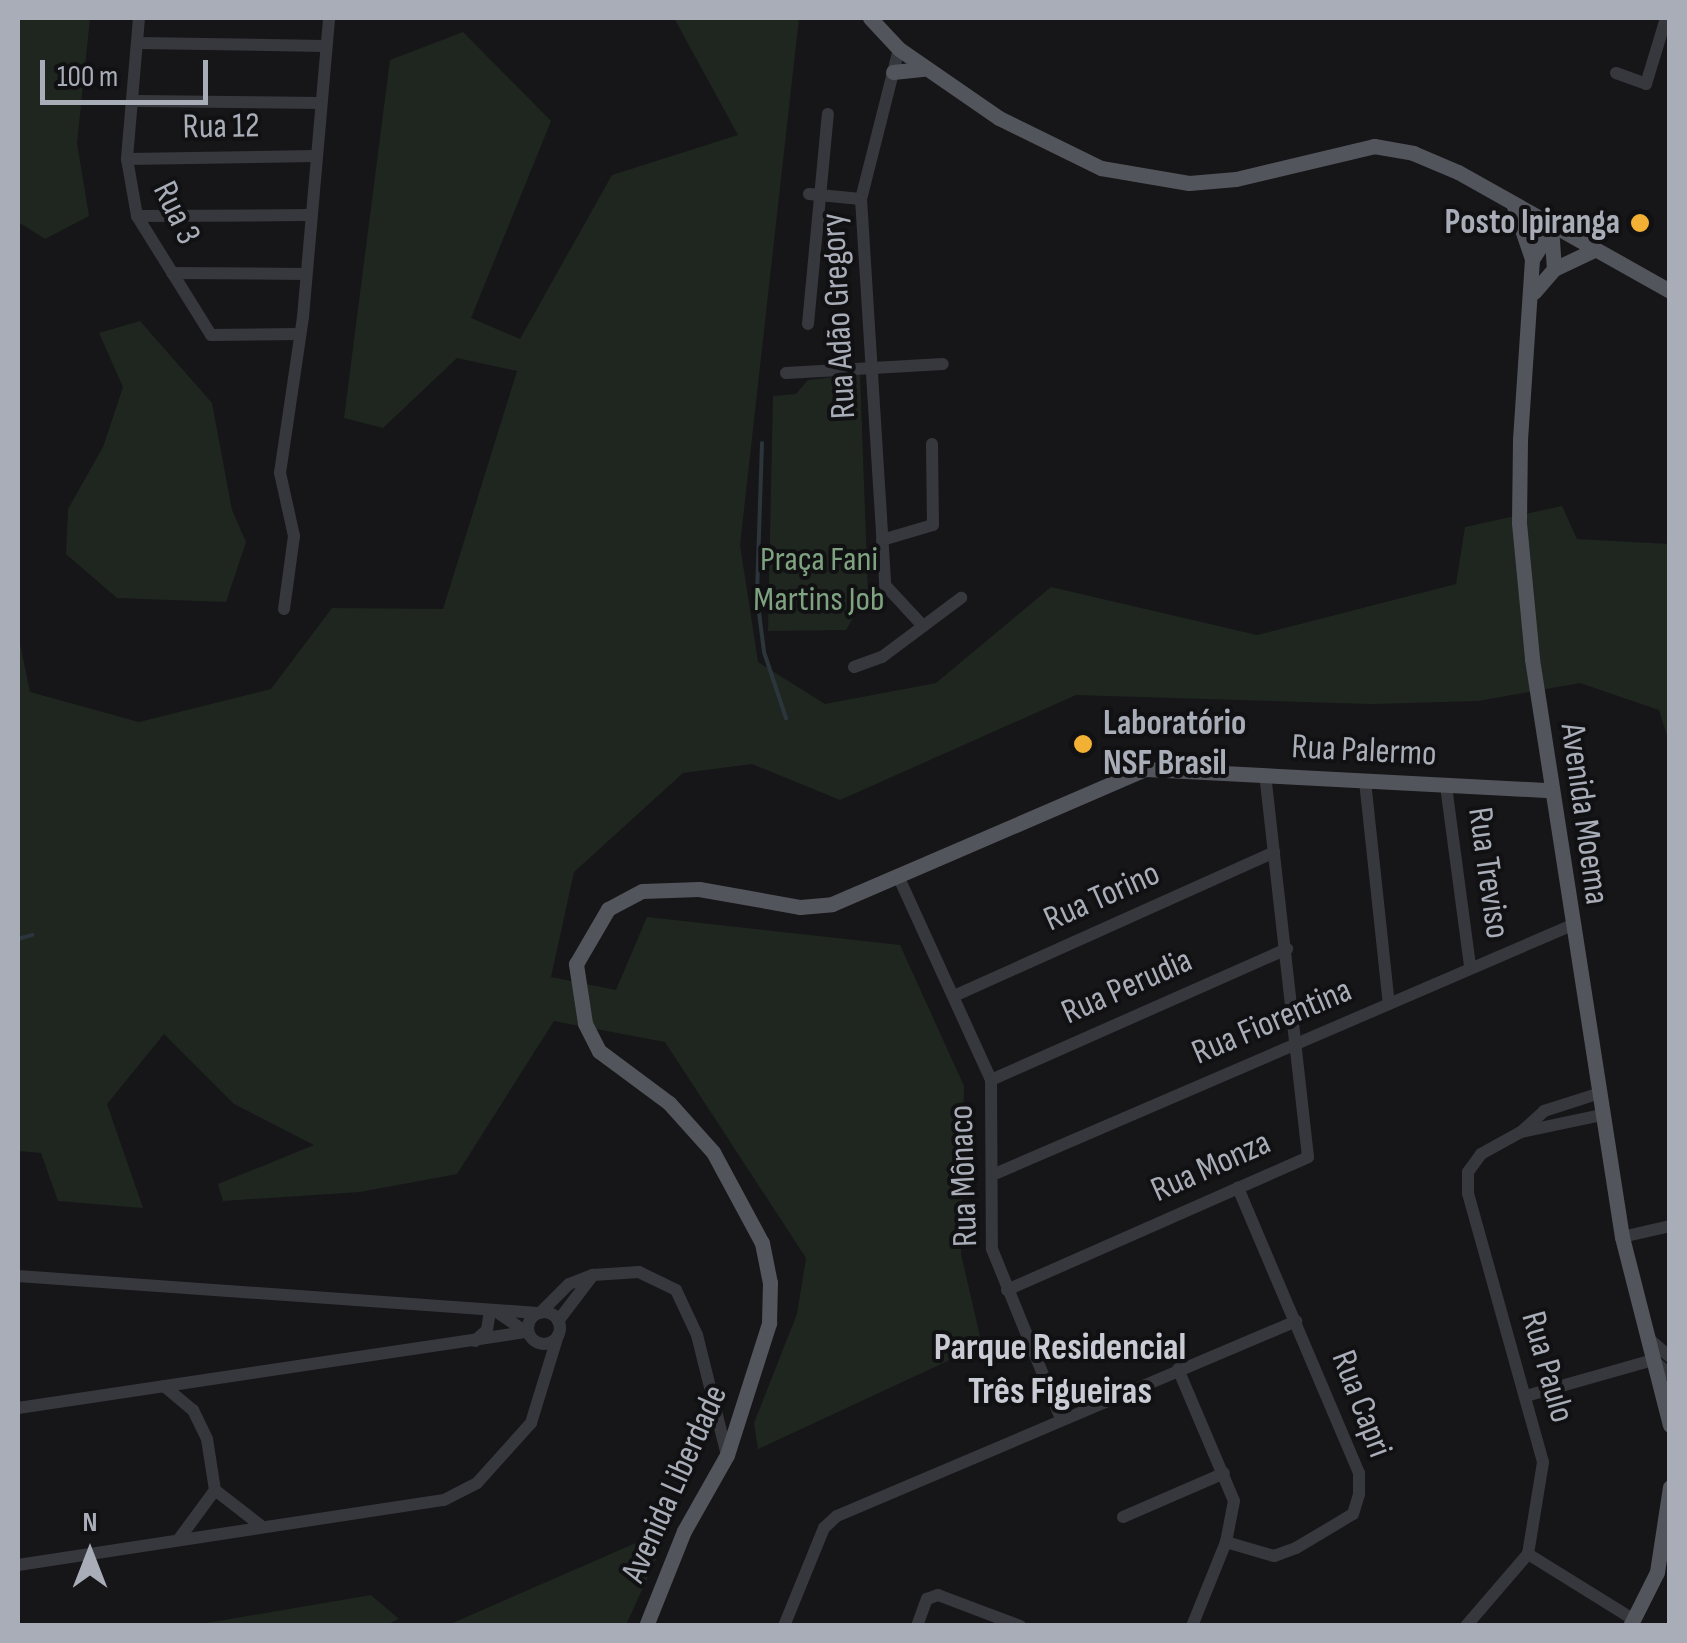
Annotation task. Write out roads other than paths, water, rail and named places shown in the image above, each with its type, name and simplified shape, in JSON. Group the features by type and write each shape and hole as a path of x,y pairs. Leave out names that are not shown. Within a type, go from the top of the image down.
{"main road":[{"path":"870,18 900,49 928,70 1049,146 1145,180 1236,179 1374,146 1458,172 1551,230 1670,292"},
{"path":"894,72 928,70"},
{"name":"Avenida Moema","path":"1514,206 1532,259 1534,292 1519,523 1548,790 1622,1237 1648,1338 1661,1359 1670,1425"},
{"path":"1532,259 1551,230"},
{"path":"1551,230 1554,270"},
{"path":"1534,292 1554,270 1592,251"},
{"name":"Rua Palermo","path":"900,878 1146,769 1548,790"},
{"name":"Avenida Liberdade","path":"646,1626 684,1531 727,1455 768,1323 770,1284 762,1244 713,1152 669,1103 599,1051 576,998 576,964 608,909 642,891 699,888 800,907 832,904 900,878"},
{"path":"1631,1622 1657,1572 1670,1487"}],"street":[{"name":"Rua 3","path":"140,18 136,102 127,158 136,216 212,335 299,334"},
{"path":"284,610 294,536 280,473 306,274 308,215 329,18"},
{"path":"1616,73 1646,84 1666,18"},
{"path":"138,42 325,46"},
{"name":"Rua Adão Gregory","path":"900,49 862,199 885,585 922,626"},
{"path":"136,102 320,103"},
{"path":"808,324 813,194 828,114"},
{"name":"Rua 12","path":"127,158 316,156"},
{"path":"813,194 862,199"},
{"path":"136,216 308,215"},
{"path":"172,273 306,274"},
{"path":"786,373 943,364"},
{"path":"882,540 933,525 932,444"},
{"path":"854,667 882,657 962,598"},
{"name":"Rua Monza","path":"1007,1290 1238,1188 1310,1151 1265,776"},
{"path":"1365,781 1389,1004"},
{"name":"Rua Treviso","path":"1446,786 1470,968"},
{"name":"Rua Torino","path":"954,996 1274,852"},
{"name":"Rua Mônaco","path":"900,878 991,1080 997,1173 992,1249 1061,1419"},
{"name":"Rua Fiorentina","path":"997,1173 1570,926"},
{"name":"Rua Perudia","path":"991,1080 1287,949"},
{"name":"Rua Paulo","path":"1528,1554 1543,1462 1468,1194 1468,1172 1480,1154 1521,1132 1544,1111 1597,1094"},
{"name":"Rua Paulo","path":"1521,1132 1602,1115"},
{"name":"Rua Capri","path":"1226,1542 1274,1556 1338,1527 1356,1504 1360,1473 1238,1188"},
{"path":"1622,1237 1670,1226"},
{"path":"528,1334 539,1313 569,1284 593,1275 640,1272 676,1290 697,1335 727,1455"},
{"path":"542,1344 558,1328 593,1275"},
{"path":"18,1276 539,1313 558,1328"},
{"path":"492,1310 542,1344 548,1377"},
{"path":"475,1341 486,1330 492,1310"},
{"path":"784,1626 828,1522 1296,1320"},
{"path":"18,1564 409,1507 477,1483 531,1423 548,1377 558,1328"},
{"path":"18,1408 528,1334"},
{"path":"1526,1396 1661,1359 1670,1375"},
{"path":"1178,1369 1234,1501 1226,1542 1192,1626"},
{"path":"164,1386 200,1424 215,1490 261,1526"},
{"path":"1123,1517 1224,1473"},
{"path":"178,1540 215,1490"},
{"path":"1466,1626 1528,1554 1631,1622"},
{"path":"917,1626 933,1596 1020,1626"}],"waterway":[{"path":"762,443 757,597 764,652 786,718"},
{"path":"18,939 32,935"}],"place":[{"name":"Posto Ipiranga","path":"1640,223"},
{"name":"Laboratório NSF Brasil","path":"1083,744"}],"district":[{"name":"Parque Residencial Três Figueiras","path":"1060,1370"}],"park label":[{"name":"Praça Fani Martins Job","path":"819,580"}]}
